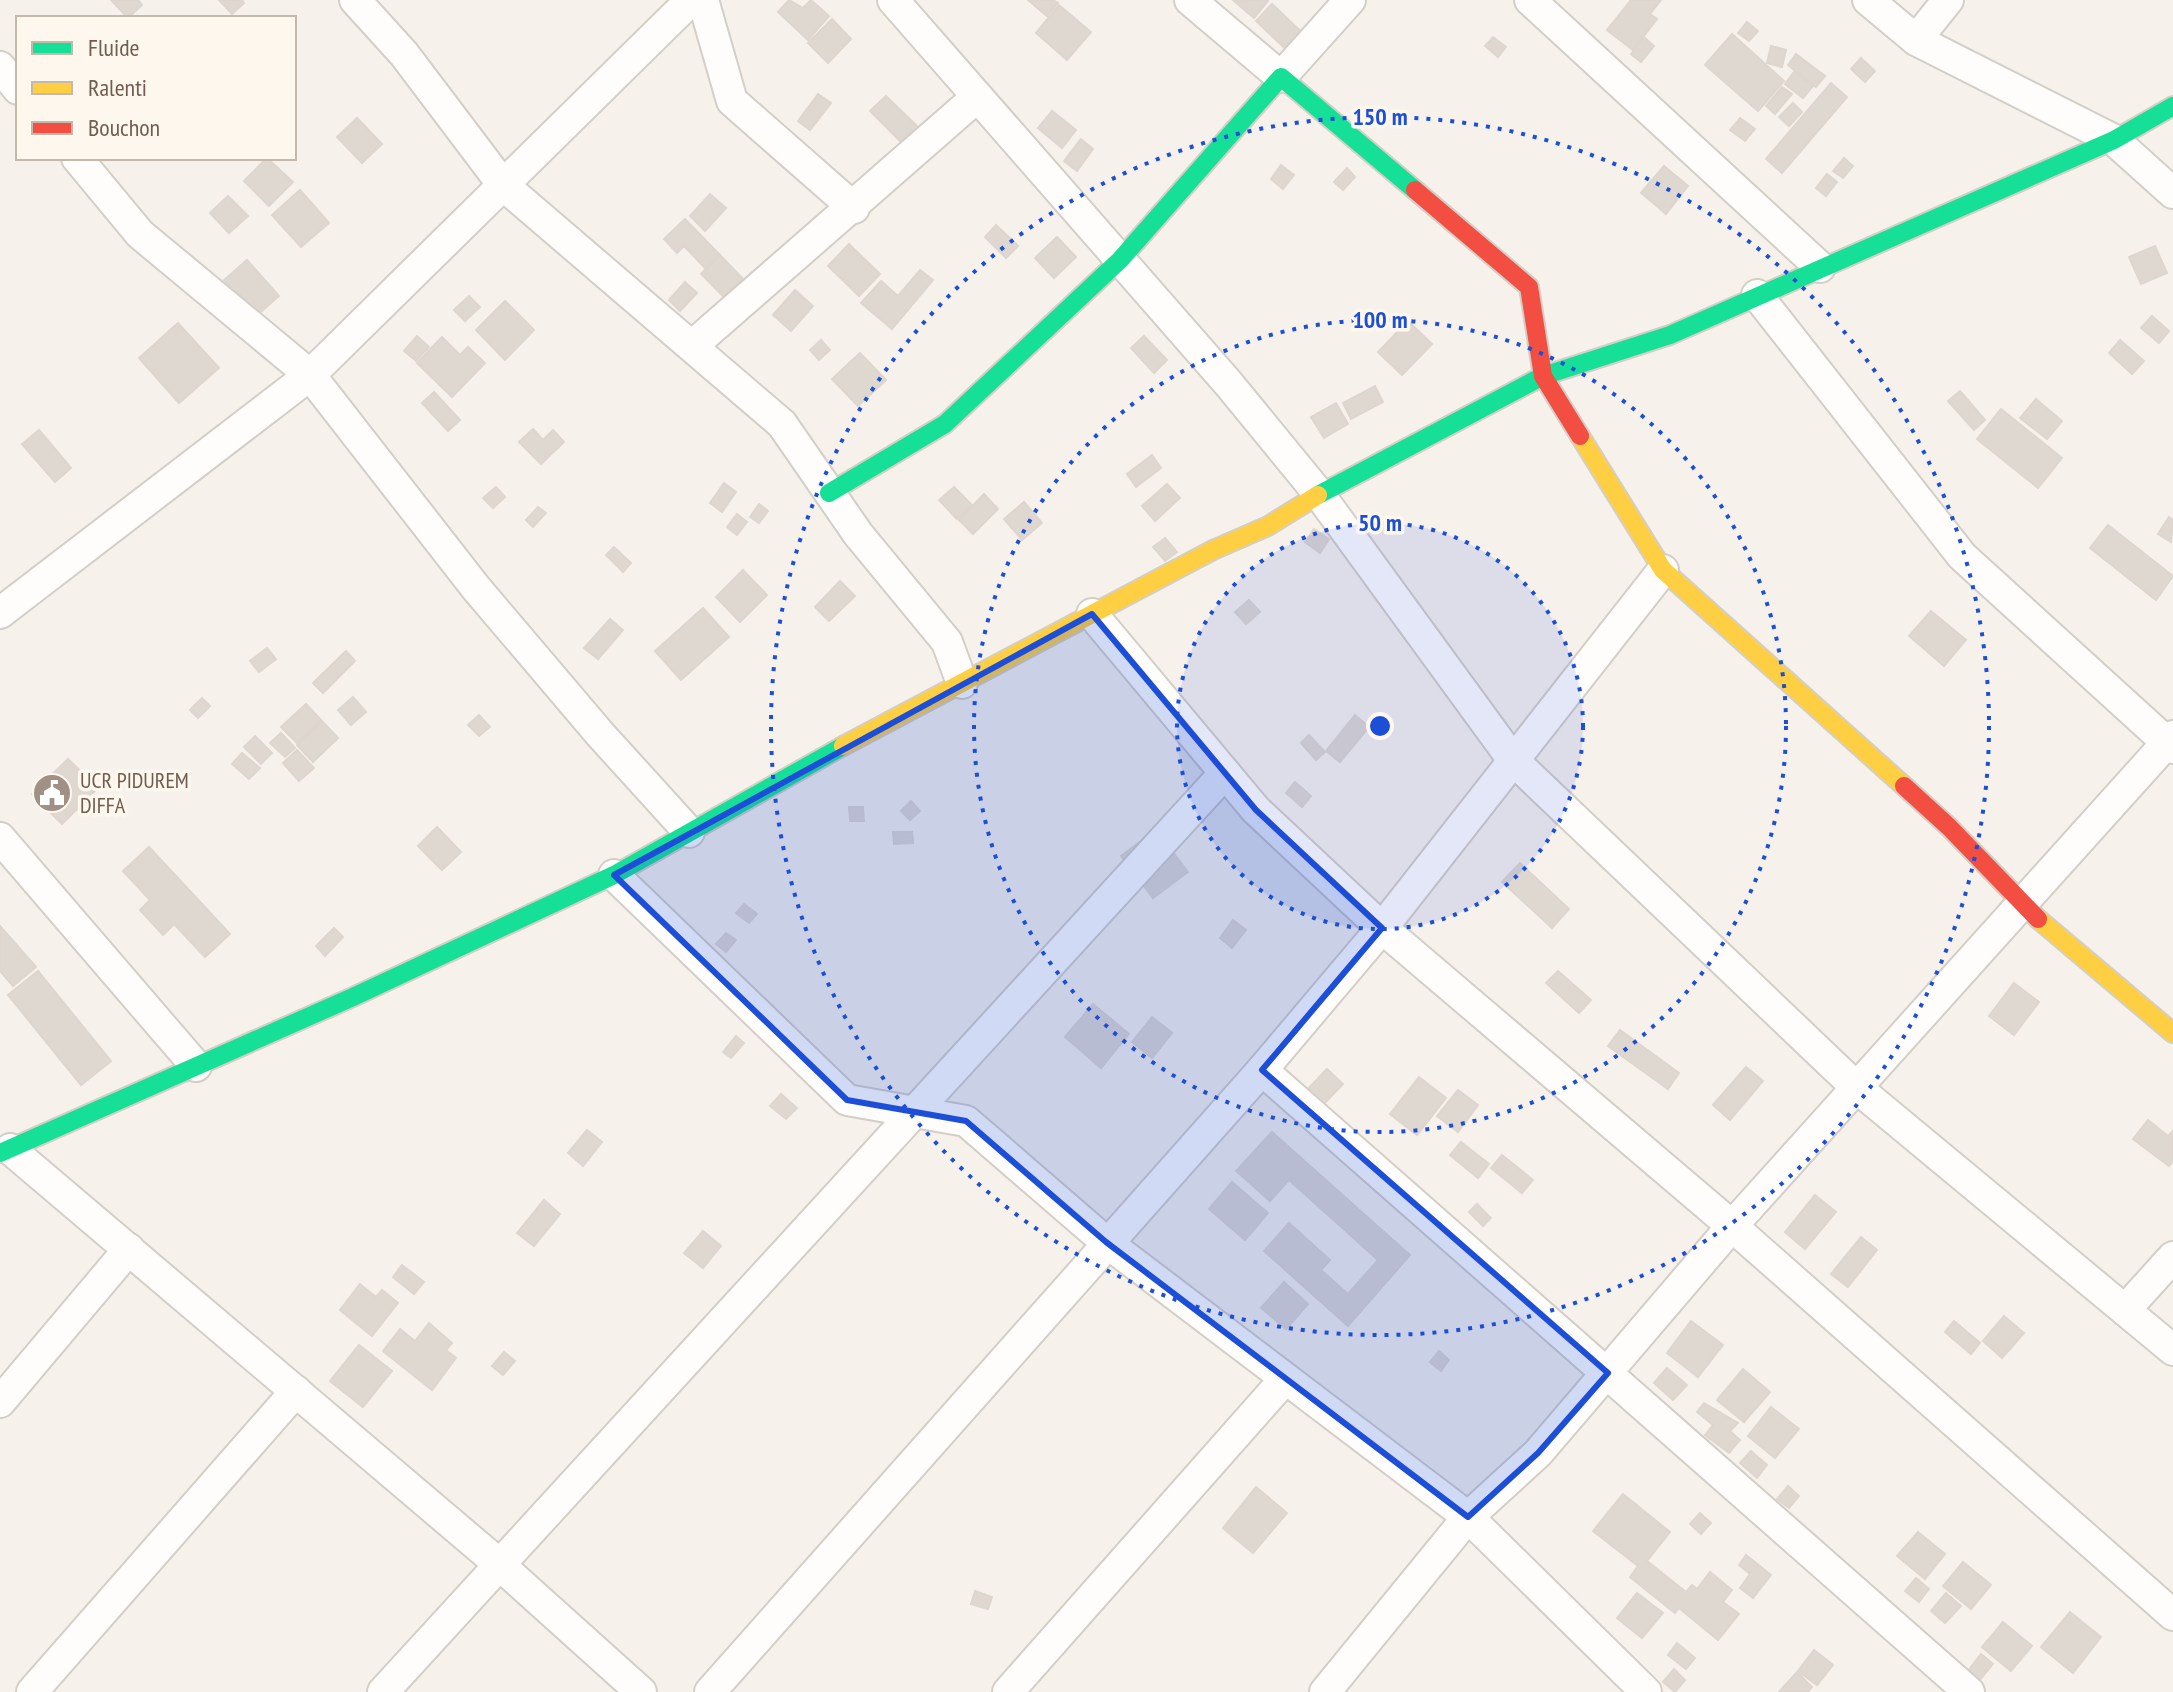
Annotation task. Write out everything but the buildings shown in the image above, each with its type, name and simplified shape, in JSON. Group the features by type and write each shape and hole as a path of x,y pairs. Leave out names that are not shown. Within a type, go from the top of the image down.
{"street":[{"path":"355,0 404,54 503,185 782,424 858,534 947,642 962,683"},
{"path":"0,613 310,375 691,0"},
{"path":"703,0 732,101 854,208"},
{"path":"893,0 1319,494 1513,760 1857,1088 2173,1350"},
{"path":"1190,0 1529,287 1543,376 1663,570 1949,827 2022,906 2173,1033"},
{"path":"829,493 945,424 1120,260 1350,0"},
{"path":"1530,0 1820,267"},
{"path":"1868,0 1916,40 2114,140 2173,193"},
{"path":"1916,40 1948,0"},
{"path":"0,67 16,87"},
{"path":"692,346 854,208 977,97"},
{"path":"641,1692 499,1564 296,1391 129,1249 5,1151 614,875 962,683 1268,526 1319,494 1543,376 1670,335 2114,140 2173,106"},
{"path":"79,160 140,234 310,375 476,588 600,734 689,832"},
{"path":"1325,1692 1468,1517 1538,1453 1732,1226 2171,742 1962,556 1757,295"},
{"path":"710,1692 1106,1242 1262,1070 1382,928 1663,570"},
{"path":"1092,614 1256,810 1382,928 1732,1226 2173,1615"},
{"path":"383,1692 1225,773"},
{"path":"0,838 196,1066"},
{"path":"614,875 847,1100 966,1121 1106,1242 1468,1517 1644,1691"},
{"path":"1262,1070 1608,1373 1949,1686"},
{"path":"0,1402 129,1249"},
{"path":"2125,1310 2173,1257"},
{"path":"1008,1692 1285,1379"},
{"path":"32,1692 296,1391"}],"highlighted area":[{"path":"1092,614 1256,810 1382,928 1262,1070 1608,1373 1538,1453 1468,1517 1106,1242 966,1121 847,1100 614,875"}],"traffic: fast":[{"path":"829,493 945,424 1120,260 1281,77 1415,190"},
{"path":"1318,495 1543,376 1670,335 2114,140 2173,106"},
{"path":"0,1153 353,997 614,875 843,746"}],"traffic: slow":[{"path":"1580,436 1663,570 1904,786"},
{"path":"843,746 1213,550 1268,526 1318,495"},
{"path":"2038,919 2173,1033"}],"traffic: jam":[{"path":"1415,190 1529,287 1543,376 1580,436"},
{"path":"1904,786 1949,827 2038,919"}],"place":[{"name":"UCR PIDUREM DIFFA","path":"52,793"}]}
